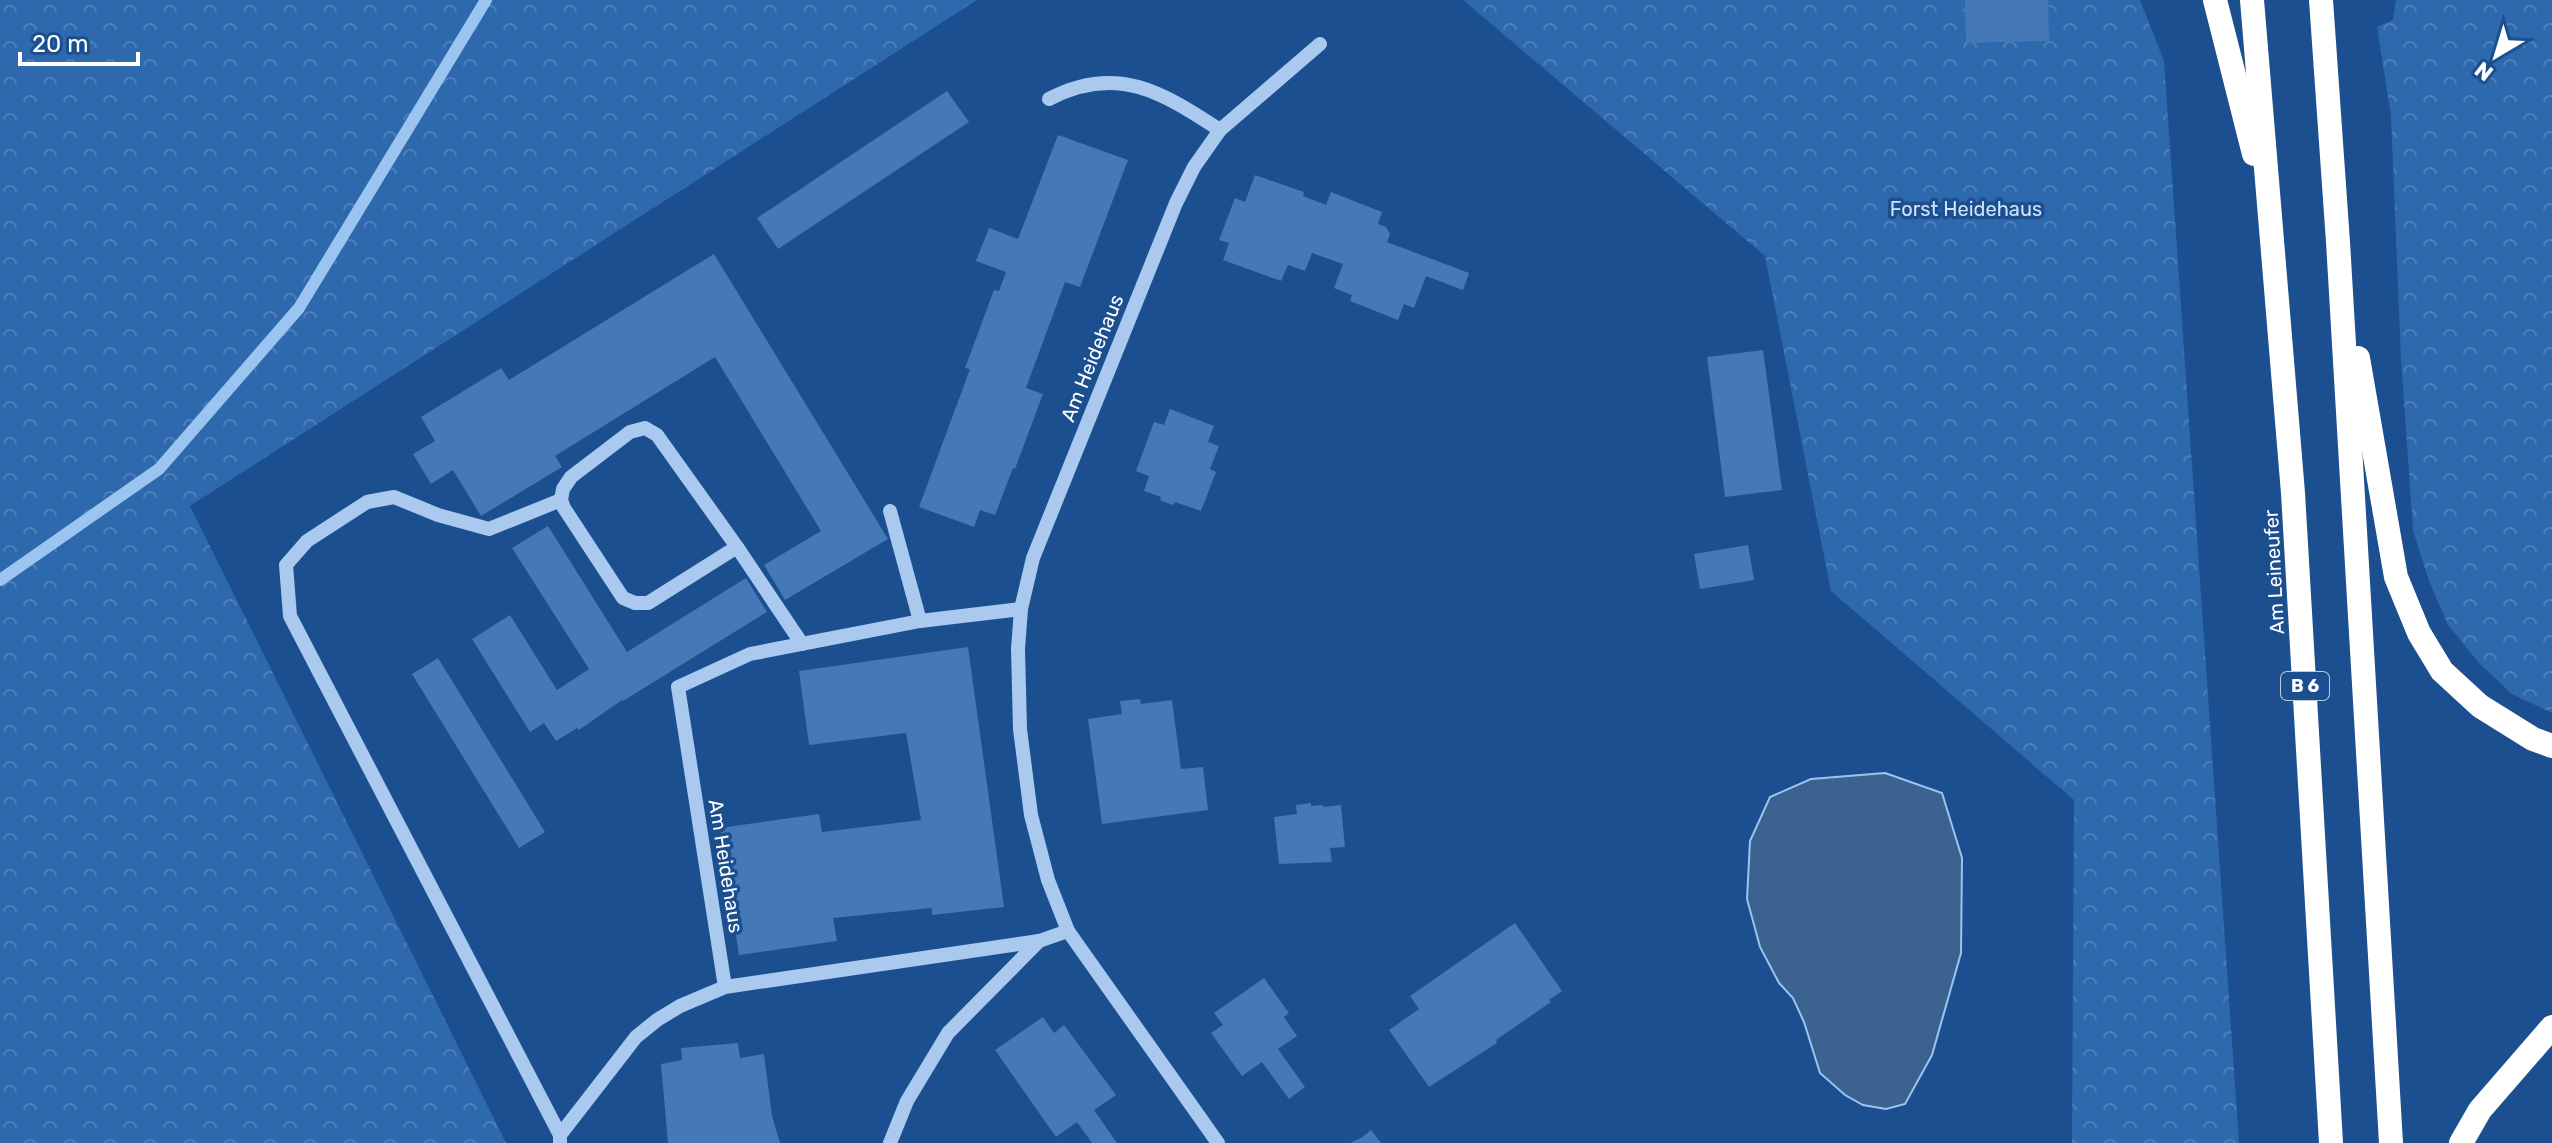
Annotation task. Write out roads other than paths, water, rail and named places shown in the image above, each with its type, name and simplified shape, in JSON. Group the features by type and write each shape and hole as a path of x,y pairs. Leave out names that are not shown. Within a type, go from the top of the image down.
{"highway":[{"path":"2215,0 2273,230"},
{"name":"Am Leineufer","path":"2252,0 2295,525 2331,1143"},
{"path":"2321,0 2391,1143"},
{"path":"2338,242 2396,577 2419,633 2442,671 2480,706 2533,739 2552,746"},
{"path":"2461,1143 2480,1110 2552,1027"}],"lane":[{"name":"Am Heidehaus","path":"1218,1143 1068,931 1048,880 1031,815 1020,729 1018,649 1021,609 1033,558 1176,203 1194,167 1220,130 1320,44"},
{"path":"1049,99 1085,84 1109,82 1137,86 1175,101 1220,130"},
{"path":"737,547 648,603 635,603 623,598 561,500 563,489 571,477 630,432 645,428 657,435 737,547 802,644"},
{"path":"561,500 489,529 438,515 394,497 367,502 307,541 286,565 290,616 560,1139 636,1037 680,1006 725,987 1039,941 1068,931"},
{"path":"890,511 920,621"},
{"name":"Am Heidehaus","path":"725,987 678,687 750,654 920,621 1021,609"},
{"path":"890,1143 907,1101 948,1033 1039,941"}],"waterway":[{"path":"0,580 159,469 299,308 486,0"}],"park label":[{"name":"Forst Heidehaus","path":"1966,209"}]}
